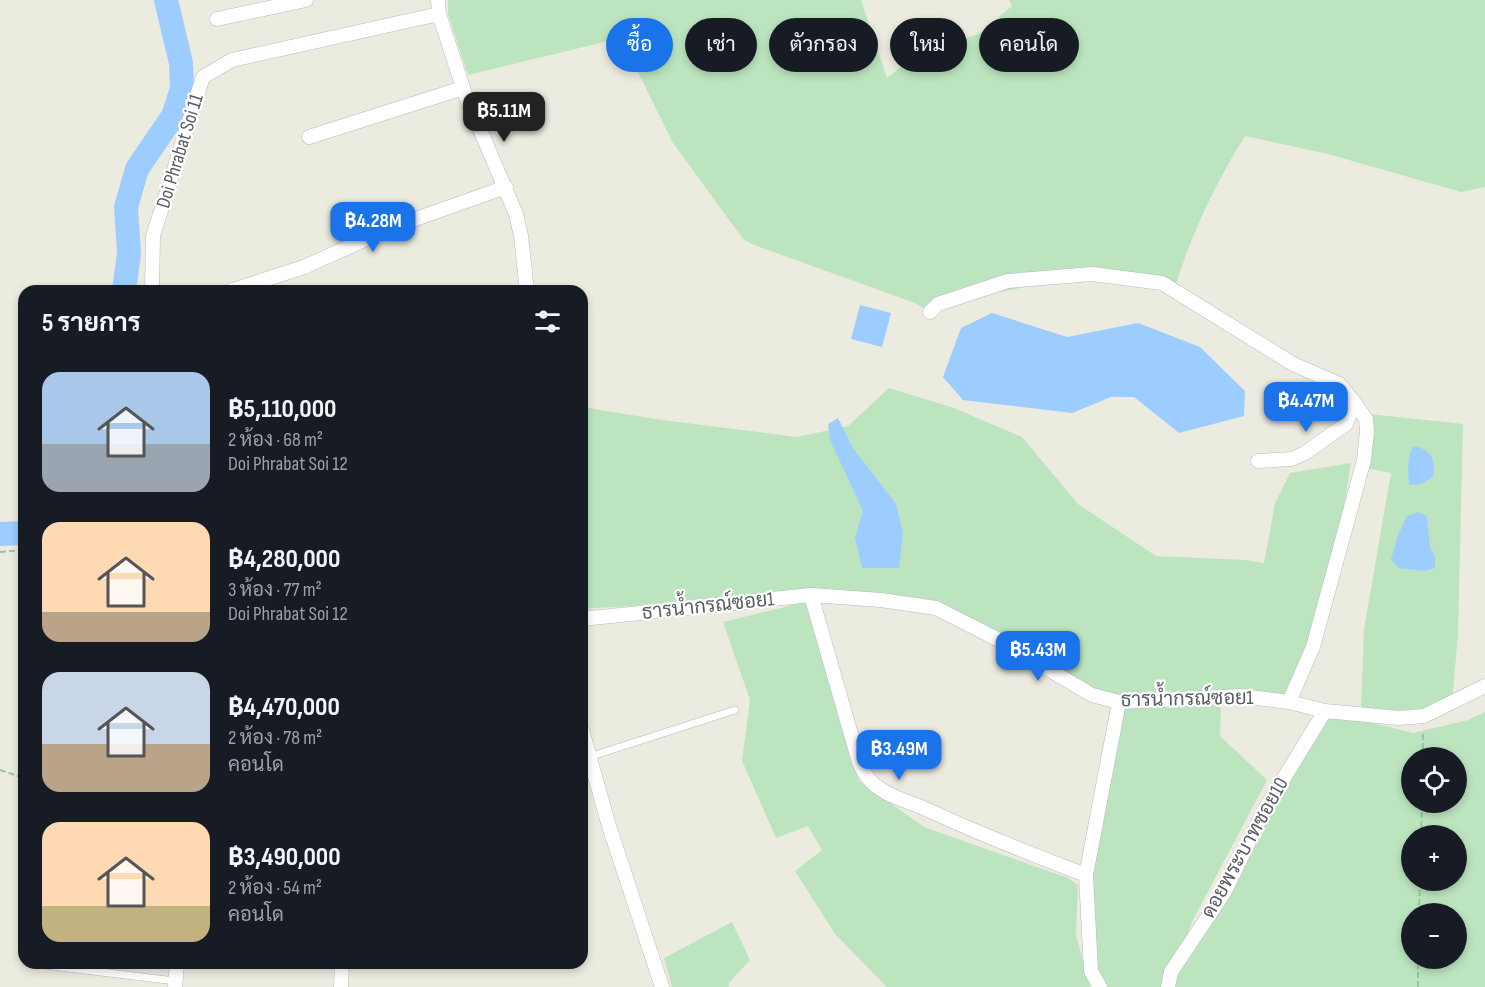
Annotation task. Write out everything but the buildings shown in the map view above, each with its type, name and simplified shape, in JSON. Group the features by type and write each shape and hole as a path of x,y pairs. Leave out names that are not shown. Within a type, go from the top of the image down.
{"street":[{"path":"217,19 306,0"},
{"path":"439,7 463,88 506,188 521,236 526,285"},
{"name":"Doi Phrabat Soi 11","path":"152,285 153,236 203,77 232,60 439,7"},
{"path":"309,137 463,88"},
{"path":"248,285 304,267 393,227 506,188"},
{"path":"930,312 938,304 1008,281 1092,274 1162,283 1293,364 1339,384 1366,419 1364,460 1313,647 1289,702"},
{"path":"1258,460 1292,459 1305,453 1346,423 1354,402"},
{"path":"811,596 865,776 884,792 1000,843 1086,875"},
{"name":"ธารน้ำกรณ์ซอย1","path":"588,618 811,596 881,600 936,608 999,640 1092,695 1119,702 1242,696 1289,702 1325,711 1399,718 1424,716 1485,686"},
{"path":"1100,987 1091,971 1086,875 1119,702"},
{"name":"ดอยพระบาทซอย10","path":"1168,987 1171,972 1225,891 1265,809 1325,711"},
{"path":"588,753 609,826 662,987"},
{"path":"175,984 176,969"},
{"path":"341,987 342,969"}],"lane":[{"path":"589,757 735,710"},
{"path":"69,969 175,984"}],"path":[{"path":"0,552 18,550"},
{"path":"1423,747 1424,716"},
{"path":"0,770 18,776"},
{"path":"1418,969 1418,987"}],"green space":[{"path":"448,0 861,0 867,18 769,18 769,72 878,72 878,51 887,78 895,72 967,72 967,38 979,33 979,72 1079,72 1079,18 998,18 1012,6 1009,0 1485,0 1485,187 1461,192 1328,154 1245,136 1204,211 1174,290 1092,274 938,304 930,312 915,303 743,239 673,143 638,72 673,72 673,18 606,18 606,42 468,75 448,14"},
{"path":"889,388 954,408 1022,437 1078,504 1156,556 1246,560 1264,563 1275,503 1290,473 1351,463 1334,569 1289,702 1210,698 1221,708 1220,736 1267,780 1194,918 1173,968 1325,711 1413,733 1468,720 1485,712 1485,987 1100,987 1095,980 1086,875 1119,702 936,608 811,595 588,609 588,408 797,437 848,426"},
{"path":"1370,414 1463,424 1458,635 1452,702 1424,716 1361,709 1364,629 1391,473 1367,468"},
{"path":"805,602 859,781 924,827 1068,878 1078,885 1076,935 1090,987 887,987 835,934 795,871 822,850 808,826 776,838 742,761 750,700 723,622"},
{"path":"732,922 750,960 728,984 729,987 672,987 664,958"}],"water":[{"path":"860,305 891,313 882,347 851,339"},
{"path":"992,313 1067,337 1138,323 1200,347 1245,391 1244,416 1179,433 1134,397 1111,397 1072,413 963,400 943,377 961,328"},
{"path":"838,418 853,448 896,504 903,533 899,568 862,568 855,538 863,511 830,440 828,424"},
{"path":"1413,446 1428,452 1433,460 1434,471 1433,477 1422,484 1409,485 1408,469"},
{"path":"1418,512 1427,516 1430,547 1435,556 1435,568 1425,571 1399,568 1391,559 1398,535 1407,516"}],"waterway":[{"path":"125,285 129,254 126,207 137,169 173,116 182,89 181,63 166,0"},
{"path":"0,534 18,533"}]}
